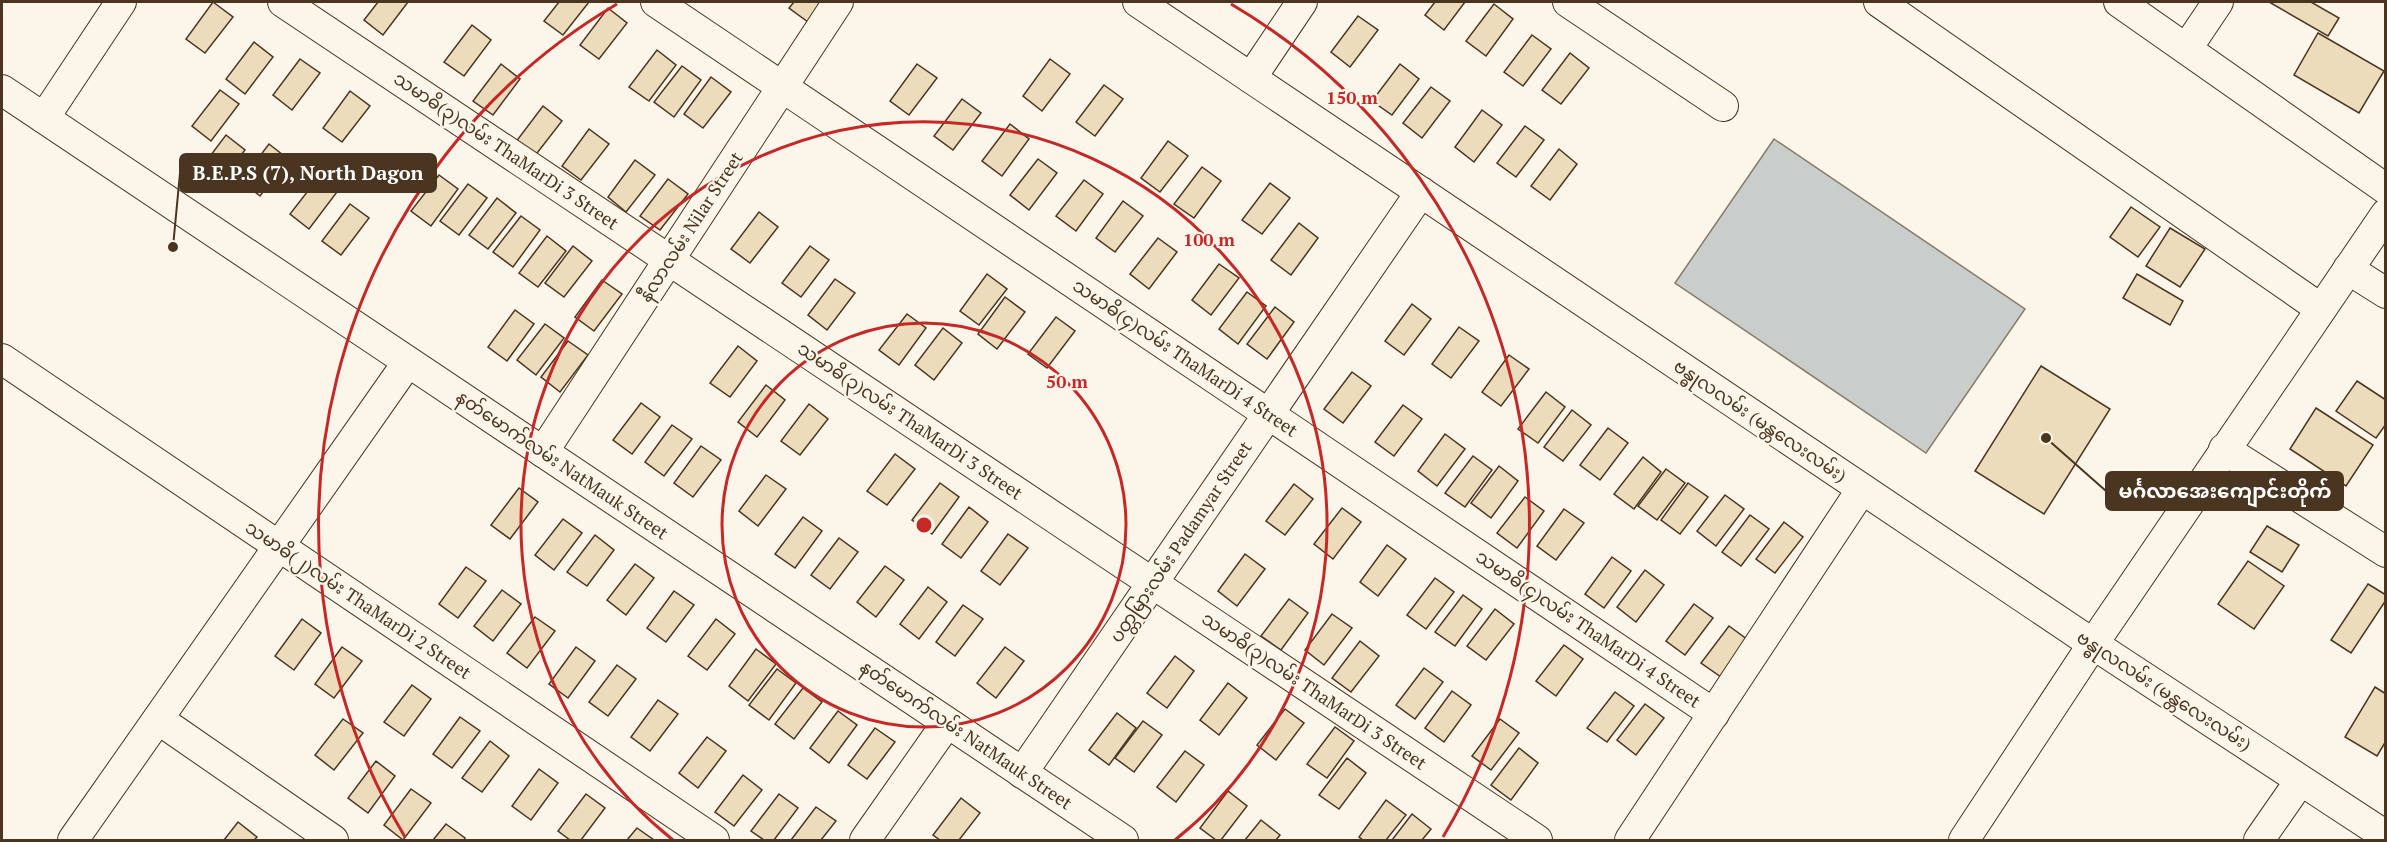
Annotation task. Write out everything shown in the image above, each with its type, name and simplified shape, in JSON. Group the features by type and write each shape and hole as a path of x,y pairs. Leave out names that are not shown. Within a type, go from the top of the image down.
{"street":[{"path":"44,118 121,2"},
{"name":"သမာဓိ(၃)လမ်း ThaMarDi 3 Street","path":"283,2 1537,840"},
{"name":"သမာဓိ(၄)လမ်း ThaMarDi 4 Street","path":"656,2 1714,714"},
{"name":"နီလာလမ်း Nilar Street","path":"543,452 838,2"},
{"name":"ဗန္ဓုလလမ်း (မန္တလေးလမ်း)","path":"1137,2 2093,644 2385,836"},
{"path":"1251,78 1302,2"},
{"path":"1568,2 1723,105"},
{"path":"1879,2 2321,309"},
{"path":"2119,2 2385,189"},
{"path":"2187,48 2218,2"},
{"name":"နတ်မောက်လမ်း NatMauk Street","path":"2,90 1123,840"},
{"name":"ပတ္တမြားလမ်း Padamyar Street","path":"1022,773 1421,192"},
{"path":"1964,840 2224,449 2385,214"},
{"path":"2348,269 2385,293"},
{"name":"သမာဓိ(၂)လမ်း ThaMarDi 2 Street","path":"2,359 714,840"},
{"path":"73,840 408,362"},
{"path":"2224,449 2385,552"},
{"path":"1630,840 1862,489"},
{"path":"158,719 333,840"},
{"path":"865,840 947,723"},
{"path":"2259,840 2300,781"}],"shaded area":[{"path":"1774,139 2025,309 1926,453 1675,283"}],"building":[{"path":"213,2 233,17 205,53 186,39"},
{"path":"378,2 408,2 383,35 364,20"},
{"path":"559,2 589,2 563,35 544,21"},
{"path":"794,2 824,2 808,22 789,8"},
{"path":"1435,2 1465,2 1444,30 1425,15"},
{"path":"2269,2 2311,2 2339,18 2328,36"},
{"path":"1494,4 1513,19 1486,56 1466,41"},
{"path":"608,8 627,23 599,59 580,45"},
{"path":"1358,16 1378,30 1350,67 1331,52"},
{"path":"472,25 491,40 464,76 444,62"},
{"path":"2318,33 2384,71 2359,113 2294,75"},
{"path":"1532,35 1551,49 1523,86 1504,72"},
{"path":"254,42 273,57 245,94 226,79"},
{"path":"657,50 676,65 649,101 629,87"},
{"path":"1570,53 1589,68 1561,104 1542,90"},
{"path":"300,59 320,73 292,110 273,95"},
{"path":"1050,59 1070,74 1042,111 1023,96"},
{"path":"501,64 520,79 493,115 473,101"},
{"path":"917,64 937,78 909,115 890,101"},
{"path":"1400,64 1419,79 1392,115 1372,101"},
{"path":"682,66 701,80 674,117 654,102"},
{"path":"711,77 731,92 703,128 684,114"},
{"path":"1104,85 1123,99 1095,136 1076,122"},
{"path":"1431,87 1450,101 1422,138 1403,123"},
{"path":"220,90 239,104 211,141 192,126"},
{"path":"350,91 370,106 342,142 323,128"},
{"path":"962,99 981,113 953,150 934,136"},
{"path":"543,106 562,121 534,157 515,143"},
{"path":"1482,110 1502,125 1474,162 1455,147"},
{"path":"1010,124 1029,139 1002,176 982,161"},
{"path":"1525,126 1544,140 1516,177 1497,163"},
{"path":"589,129 609,144 581,180 562,166"},
{"path":"226,135 245,150 217,186 198,172"},
{"path":"1168,141 1188,156 1160,192 1141,178"},
{"path":"269,144 288,159 260,196 241,181"},
{"path":"1559,149 1577,164 1550,200 1531,186"},
{"path":"1038,159 1057,173 1029,210 1010,195"},
{"path":"635,160 655,175 626,212 608,197"},
{"path":"1202,167 1221,181 1194,218 1174,204"},
{"path":"439,175 458,189 431,226 411,211"},
{"path":"318,178 337,192 309,229 290,214"},
{"path":"668,179 688,194 660,230 640,216"},
{"path":"1084,180 1103,194 1076,231 1056,216"},
{"path":"1270,183 1290,198 1262,234 1242,220"},
{"path":"468,184 487,198 459,235 440,221"},
{"path":"497,198 516,213 488,249 469,235"},
{"path":"1123,201 1143,216 1115,252 1096,238"},
{"path":"350,204 369,218 341,255 322,241"},
{"path":"2131,207 2160,227 2138,257 2110,237"},
{"path":"759,212 778,227 750,263 731,249"},
{"path":"521,216 540,230 513,267 493,252"},
{"path":"1299,223 1318,238 1291,275 1271,260"},
{"path":"2170,228 2205,249 2180,287 2146,266"},
{"path":"547,236 566,251 538,287 519,273"},
{"path":"1158,238 1177,252 1149,289 1130,274"},
{"path":"573,246 592,261 564,297 545,283"},
{"path":"810,246 829,260 801,297 782,283"},
{"path":"1219,264 1239,278 1211,315 1192,300"},
{"path":"987,274 1007,289 979,325 960,311"},
{"path":"2137,274 2183,301 2170,325 2123,298"},
{"path":"835,279 855,293 827,330 808,315"},
{"path":"602,280 622,294 594,331 575,317"},
{"path":"1247,292 1266,306 1238,344 1219,329"},
{"path":"1005,297 1025,312 997,349 978,334"},
{"path":"1412,304 1431,319 1404,355 1385,341"},
{"path":"1275,307 1294,322 1267,359 1247,344"},
{"path":"515,310 534,324 507,361 488,347"},
{"path":"907,314 926,328 899,365 879,350"},
{"path":"1056,317 1075,331 1047,368 1028,354"},
{"path":"545,324 564,338 536,375 517,360"},
{"path":"1459,327 1479,341 1451,378 1432,364"},
{"path":"943,328 962,343 934,380 915,365"},
{"path":"568,341 588,355 560,392 541,377"},
{"path":"738,346 757,361 730,397 710,383"},
{"path":"1509,355 1529,369 1501,406 1482,392"},
{"path":"2041,366 2110,409 2044,514 1975,471"},
{"path":"1352,372 1371,386 1343,423 1324,409"},
{"path":"2357,381 2386,400 2386,424 2376,438 2336,411"},
{"path":"766,385 785,400 757,437 738,422"},
{"path":"1546,392 1565,407 1538,443 1518,429"},
{"path":"641,403 660,417 632,454 613,440"},
{"path":"809,404 828,419 800,455 781,441"},
{"path":"1403,405 1422,419 1394,456 1375,442"},
{"path":"2316,408 2373,445 2346,486 2290,449"},
{"path":"1572,410 1591,425 1563,461 1544,447"},
{"path":"672,425 692,439 664,476 645,462"},
{"path":"1608,428 1628,443 1600,480 1580,465"},
{"path":"1445,434 1465,449 1437,486 1418,471"},
{"path":"701,446 721,460 693,497 674,483"},
{"path":"895,454 915,469 887,505 867,491"},
{"path":"1473,456 1492,470 1465,507 1445,493"},
{"path":"1643,457 1661,472 1634,509 1614,494"},
{"path":"1499,466 1518,481 1491,518 1471,503"},
{"path":"1666,469 1685,483 1657,520 1638,506"},
{"path":"766,475 786,489 758,526 739,511"},
{"path":"940,483 959,497 932,534 912,520"},
{"path":"1688,483 1708,497 1680,534 1661,520"},
{"path":"1294,484 1313,499 1285,535 1266,521"},
{"path":"519,488 538,502 510,539 491,525"},
{"path":"1725,495 1744,509 1716,546 1697,531"},
{"path":"1525,497 1544,511 1517,548 1497,533"},
{"path":"969,507 988,522 961,558 942,544"},
{"path":"1342,508 1361,522 1333,559 1314,544"},
{"path":"1564,509 1584,523 1556,560 1537,546"},
{"path":"1750,515 1769,529 1741,566 1722,552"},
{"path":"803,517 822,531 795,568 775,554"},
{"path":"563,519 582,533 554,570 535,555"},
{"path":"1784,522 1803,537 1775,573 1756,559"},
{"path":"2267,526 2299,545 2282,572 2250,552"},
{"path":"1008,534 1028,548 1000,585 981,571"},
{"path":"595,535 614,550 587,586 567,572"},
{"path":"839,538 858,552 830,589 811,575"},
{"path":"1387,545 1406,559 1378,596 1360,582"},
{"path":"1245,554 1265,569 1237,606 1218,591"},
{"path":"1612,557 1631,571 1604,608 1585,594"},
{"path":"2248,561 2284,586 2254,629 2218,604"},
{"path":"635,564 654,578 626,615 607,600"},
{"path":"885,566 904,580 876,617 857,602"},
{"path":"466,567 486,581 458,618 439,604"},
{"path":"1645,570 1664,585 1636,622 1617,607"},
{"path":"1435,578 1454,592 1426,629 1407,615"},
{"path":"2368,584 2386,595 2386,600 2351,653 2331,640"},
{"path":"928,587 947,602 919,639 900,624"},
{"path":"502,590 521,604 493,641 474,626"},
{"path":"674,591 694,605 666,642 647,628"},
{"path":"1463,595 1482,609 1455,646 1435,632"},
{"path":"1289,599 1308,613 1281,650 1261,636"},
{"path":"1694,604 1713,618 1685,655 1666,641"},
{"path":"963,605 983,619 955,656 936,642"},
{"path":"1495,609 1514,624 1486,660 1467,646"},
{"path":"1332,614 1352,628 1324,665 1305,650"},
{"path":"535,617 555,631 527,668 507,653"},
{"path":"302,619 321,633 294,670 275,656"},
{"path":"716,619 735,634 707,670 688,656"},
{"path":"1729,626 1748,640 1721,677 1701,663"},
{"path":"1360,641 1379,656 1351,692 1332,678"},
{"path":"1564,645 1583,659 1556,696 1536,681"},
{"path":"342,647 362,661 334,698 315,684"},
{"path":"576,647 595,661 568,698 549,684"},
{"path":"1005,647 1024,661 996,698 977,683"},
{"path":"756,649 776,664 748,701 729,686"},
{"path":"1175,656 1194,671 1167,708 1147,693"},
{"path":"617,665 636,679 608,716 589,702"},
{"path":"1424,668 1443,682 1415,719 1396,705"},
{"path":"777,669 796,683 769,720 749,705"},
{"path":"1228,683 1247,698 1219,735 1200,720"},
{"path":"412,685 431,699 404,736 384,722"},
{"path":"2375,687 2386,694 2386,741 2377,756 2345,737"},
{"path":"803,688 822,702 794,739 775,724"},
{"path":"1452,691 1471,705 1444,742 1425,728"},
{"path":"1615,692 1634,706 1607,742 1587,728"},
{"path":"658,700 678,714 650,751 631,737"},
{"path":"1645,704 1664,718 1636,755 1617,740"},
{"path":"1285,709 1304,723 1276,760 1257,745"},
{"path":"838,711 857,725 829,763 810,748"},
{"path":"1117,713 1136,728 1109,765 1089,750"},
{"path":"460,717 480,731 452,768 433,754"},
{"path":"343,719 363,733 334,770 315,755"},
{"path":"1500,719 1519,733 1491,770 1472,756"},
{"path":"1143,721 1162,735 1134,772 1115,758"},
{"path":"1335,727 1354,741 1327,778 1307,764"},
{"path":"875,728 895,742 867,779 848,765"},
{"path":"707,737 726,751 698,788 679,773"},
{"path":"490,741 509,756 482,792 462,778"},
{"path":"1519,748 1538,763 1511,800 1491,785"},
{"path":"1185,751 1204,765 1176,802 1157,787"},
{"path":"1347,758 1366,773 1339,809 1319,795"},
{"path":"376,761 395,776 368,813 348,798"},
{"path":"539,769 558,783 531,820 512,806"},
{"path":"743,775 762,790 734,826 715,812"},
{"path":"411,789 431,803 403,840 384,825"},
{"path":"1228,791 1247,806 1221,840 1216,840 1200,828"},
{"path":"586,794 605,808 581,840 570,840 558,831"},
{"path":"779,794 798,808 774,840 764,840 751,831"},
{"path":"961,798 980,813 959,840 940,840 933,835"},
{"path":"1386,800 1406,815 1386,840 1363,840 1359,837"},
{"path":"816,807 836,821 821,840 791,840"},
{"path":"1412,814 1431,829 1422,840 1392,840"},
{"path":"1261,820 1280,835 1276,840 1245,840"},
{"path":"238,822 257,837 254,840 224,840"},
{"path":"446,824 465,838 464,840 433,840"},
{"path":"637,828 654,840 627,840"}],"place":[{"name":"B.E.P.S (7), North Dagon","path":"173,247"},
{"name":"မင်္ဂလာအေးကျောင်းတိုက်","path":"2046,438"}]}
